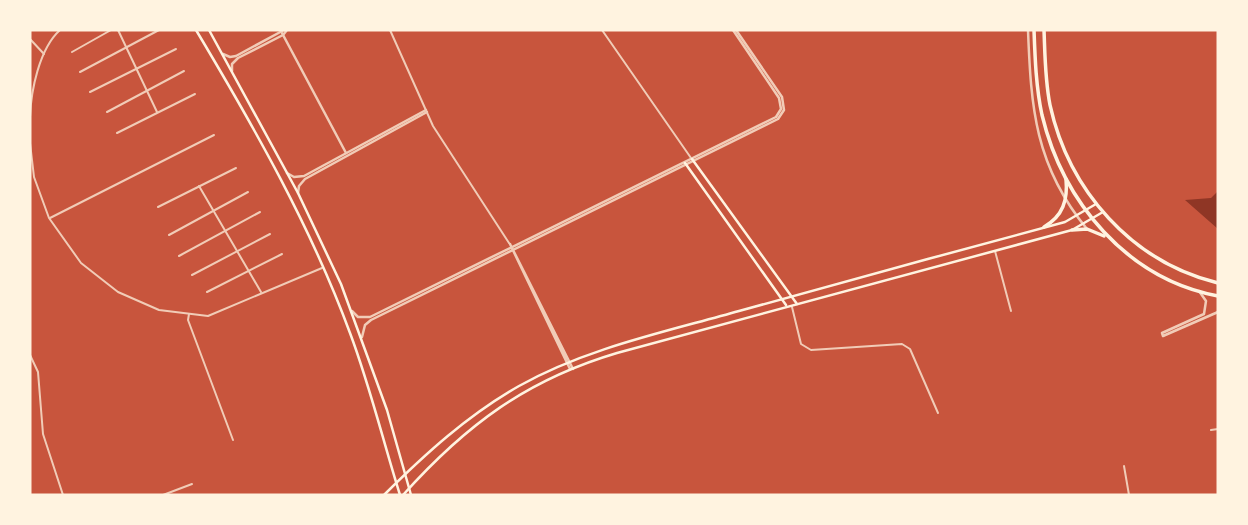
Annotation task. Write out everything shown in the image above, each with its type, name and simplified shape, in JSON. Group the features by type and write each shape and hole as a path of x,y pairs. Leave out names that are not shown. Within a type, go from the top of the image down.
{"main road":[{"path":"196,30 256,135 324,267 352,335 396,483 402,495 467,431 524,392 571,369 617,353 1072,230 1102,212"},
{"path":"209,30 298,193 331,263 362,337 387,410 411,495"},
{"path":"1034,30 1042,114 1055,155 1086,211 1110,240 1143,266 1199,291 1218,296"},
{"path":"1044,30 1046,75 1051,106 1063,146 1096,204 1121,232 1152,256 1186,273 1218,284"},
{"path":"693,160 797,304"},
{"path":"685,164 789,306"},
{"path":"1044,228 1057,219 1065,201 1065,177"},
{"path":"384,495 457,427 498,398 568,363 618,345 1044,228 1077,217 1096,204"},
{"path":"1072,230 1087,229 1110,240"}],"street":[{"path":"30,117 31,94 45,54 60,30"},
{"path":"72,52 111,30"},
{"path":"118,30 157,112"},
{"path":"80,72 159,30"},
{"path":"390,30 433,126 511,247 571,369"},
{"path":"602,30 693,160"},
{"path":"351,310 358,317 370,317 773,122 784,110 783,101 773,82 735,30"},
{"path":"1028,30 1030,83 1036,128 1048,164 1065,201 1087,229"},
{"path":"223,54 236,56 284,32"},
{"path":"232,71 232,64 238,58 284,32"},
{"path":"284,32 347,154"},
{"path":"30,39 45,54"},
{"path":"90,92 176,49"},
{"path":"107,112 184,71"},
{"path":"117,133 195,94"},
{"path":"287,173 301,177 427,111"},
{"path":"49,218 214,135"},
{"path":"30,143 34,177 49,218 81,263 118,292 159,310 208,316 324,267"},
{"path":"298,193 303,180 347,154"},
{"path":"158,207 236,168"},
{"path":"199,186 261,293"},
{"path":"169,235 248,192"},
{"path":"179,256 260,212"},
{"path":"192,275 270,234"},
{"path":"362,337 365,325 371,320 511,247"},
{"path":"995,250 1011,311"},
{"path":"207,292 282,254"},
{"path":"1199,291 1206,301 1204,314 1162,333 1163,336 1218,312"},
{"path":"789,306 801,344 811,350 902,344 910,349 938,413"},
{"path":"189,314 188,320 233,440"},
{"path":"30,355 38,372 43,434 63,495"},
{"path":"1211,430 1218,429"},
{"path":"1124,466 1129,495"},
{"path":"163,495 192,484"}],"shaded area":[{"path":"1218,191 1218,229 1185,200 1211,198"}]}
